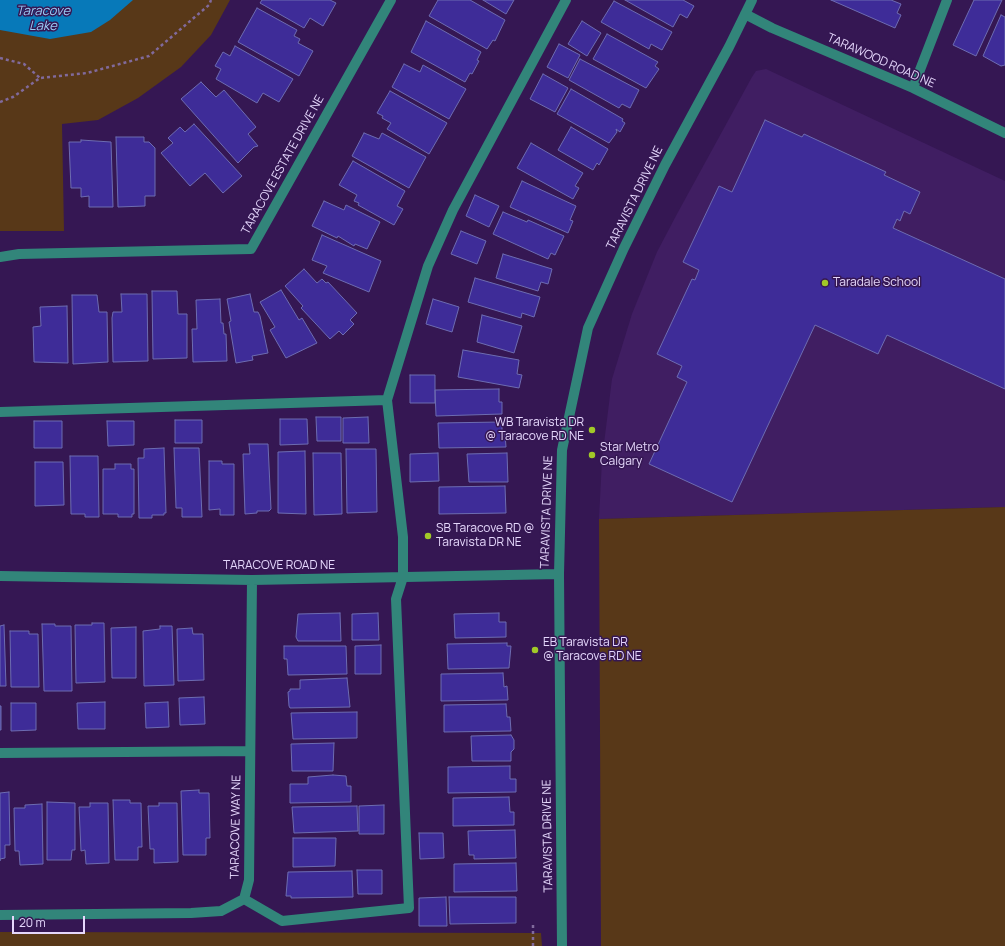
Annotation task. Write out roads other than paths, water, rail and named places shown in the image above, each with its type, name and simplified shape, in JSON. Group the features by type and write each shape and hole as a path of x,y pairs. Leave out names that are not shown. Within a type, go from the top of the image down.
{"street":[{"name":"TARACOVE ESTATE DRIVE NE","path":"0,257 19,254 251,249 391,0"},
{"path":"0,915 191,913 221,910 244,900 282,921 409,908 396,599 403,577 403,538 387,400 428,266 453,210 566,0"},
{"name":"TARAVISTA DRIVE NE","path":"562,946 559,574 562,450 588,328 624,248 665,165 729,47 752,0"},
{"path":"913,88 947,0"},
{"name":"TARAWOOD ROAD NE","path":"745,14 772,28 913,88 1005,133"},
{"path":"0,412 387,400"},
{"name":"TARACOVE ROAD NE","path":"0,576 252,580 559,574"},
{"name":"TARACOVE WAY NE","path":"244,900 249,880 252,580"},
{"path":"0,753 250,751"}],"water":[{"name":"Taracove Lake","path":"0,0 133,0 110,20 91,32 50,39 0,30"}],"place":[{"name":"Taradale School","path":"825,283"},
{"name":"WB Taravista DR @ Taracove RD NE","path":"592,430"},
{"name":"Star Metro Calgary","path":"592,455"},
{"name":"SB Taracove RD @ Taravista DR NE","path":"428,536"},
{"name":"EB Taravista DR @ Taracove RD NE","path":"535,650"}]}
